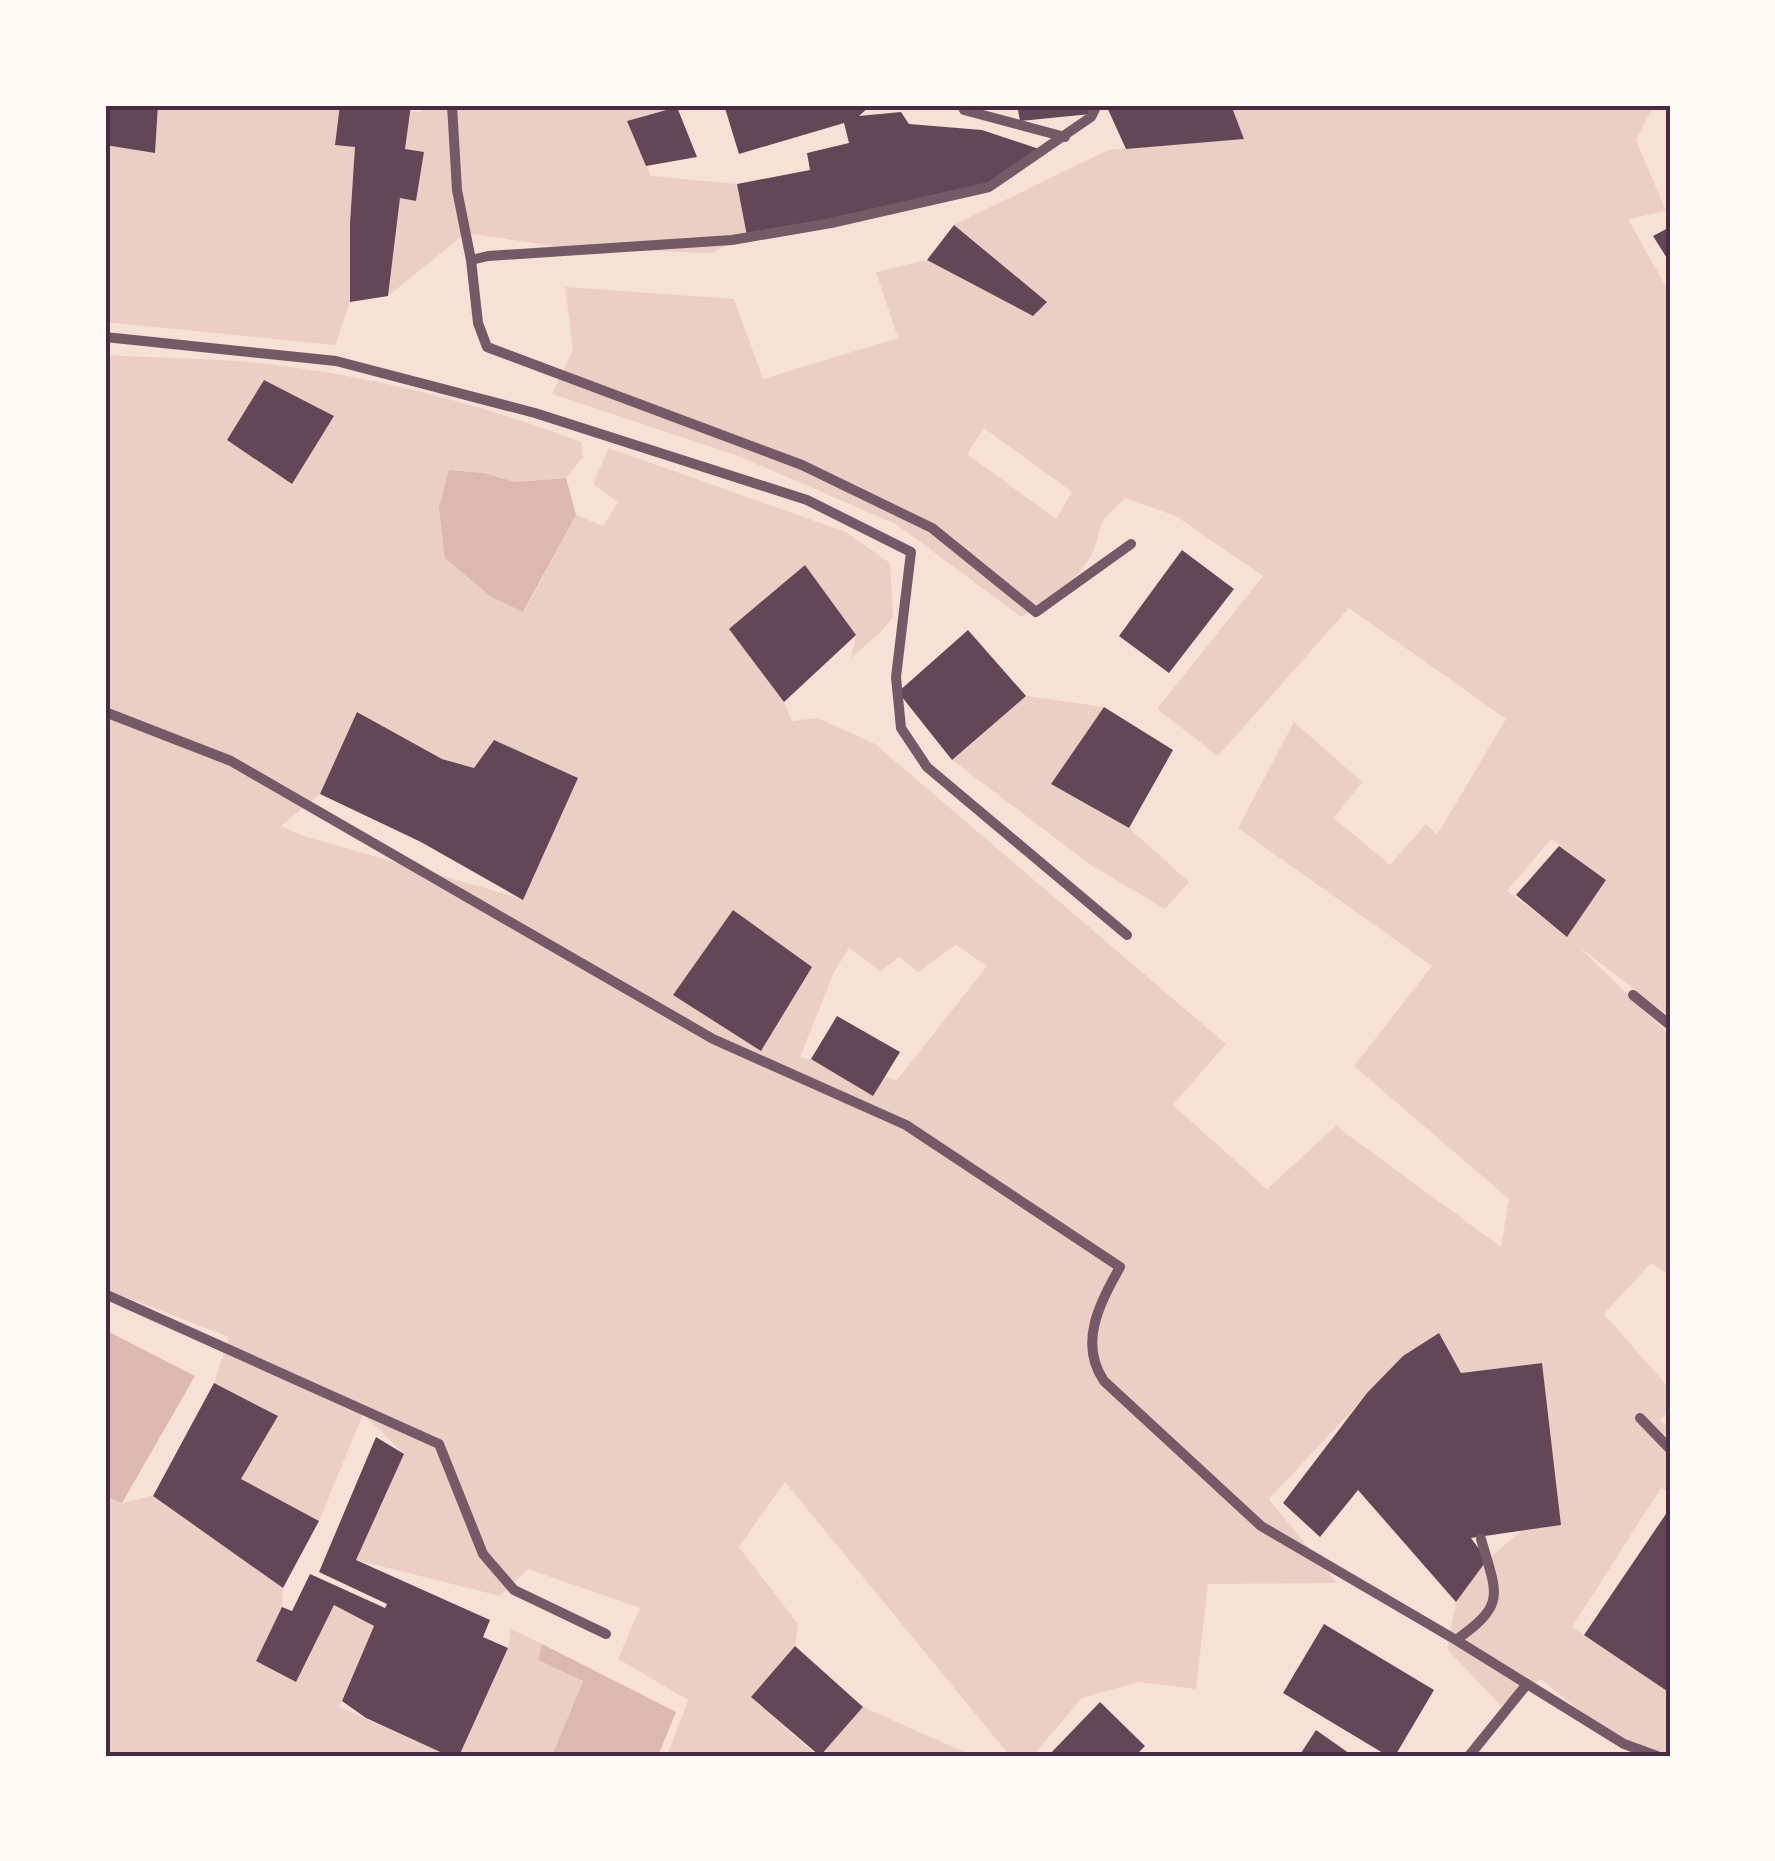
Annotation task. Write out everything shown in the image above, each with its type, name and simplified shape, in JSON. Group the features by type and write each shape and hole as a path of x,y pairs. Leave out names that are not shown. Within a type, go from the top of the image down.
{"street":[{"path":"452,105 457,190 478,324 487,347 802,465 900,512 932,528 1036,612 1131,544"},
{"path":"962,105 964,110 1065,137"},
{"path":"471,260 732,240 831,223 989,187 1065,137 1091,117 1097,105"},
{"path":"105,337 336,361 535,412 807,500 911,552 896,677 901,728 927,767 1128,935"},
{"path":"105,712 231,761 713,1038 906,1125 1120,1267 1096,1310 1092,1363 1104,1381 1260,1526 1624,1744 1657,1756"},
{"path":"1633,995 1670,1025"},
{"path":"105,1294 439,1444 483,1554 514,1590 606,1634"},
{"path":"1640,1418 1670,1449"},
{"path":"1456,1640 1484,1620 1493,1608 1493,1580 1481,1539"},
{"path":"1469,1756 1527,1684"}],"shaded area":[{"path":"158,105 340,105 355,147 350,302 335,345 105,322 105,145 155,153"},
{"path":"425,105 708,105 677,107 627,121 651,176 737,184 747,236 711,253 566,248 466,233 388,296 400,198 416,201 424,153 405,149 410,111 421,112"},
{"path":"1231,105 1654,105 1636,140 1666,211 1628,219 1670,294 1670,1017 1577,945 1670,1036 1670,1275 1651,1263 1604,1314 1670,1389 1670,1410 1660,1420 1670,1429 1670,1492 1661,1488 1572,1627 1666,1690 1670,1686 1670,1756 1634,1756 1541,1679 1501,1706 1447,1649 1456,1602 1487,1560 1523,1529 1561,1524 1542,1363 1461,1373 1439,1333 1403,1356 1269,1499 1337,1583 1208,1584 1196,1689 1139,1682 1082,1698 1036,1752 1040,1756 1010,1756 785,1482 739,1547 798,1624 795,1646 751,1697 817,1756 667,1756 688,1700 618,1659 640,1608 528,1569 500,1596 356,1560 404,1454 363,1414 319,1521 241,1479 278,1417 214,1383 229,1337 105,1289 105,355 247,362 347,376 505,415 581,442 583,457 566,478 515,482 484,473 449,470 524,612 576,515 603,526 618,502 593,484 609,448 846,532 890,563 893,617 851,658 856,635 805,565 730,629 784,702 792,721 818,718 875,744 1226,1044 1173,1105 1267,1189 1336,1126 1501,1247 1509,1199 1354,1066 1432,966 1238,828 1294,722 1362,782 1334,818 1390,865 1426,824 1437,835 1506,719 1349,608 1218,756 1157,709 1263,576 1176,516 1125,498 1103,520 1092,555 1066,590 1021,617 896,524 738,456 552,394 573,350 565,287 734,299 763,379 898,338 876,272 927,260 1033,316 1046,301 954,225 1108,150 1243,139","holes":["264,380 334,416 292,483 227,440","984,428 1072,492 1056,519 967,454","358,712 442,759 474,768 494,740 578,778 523,899 281,826 320,794","1551,839 1606,880 1567,936 1507,891","733,911 811,967 761,1050 673,995","956,945 987,966 897,1080 800,1057 834,972 849,948 881,971 899,957 918,972"]},
{"path":"449,470 484,473 515,482 566,478 576,515 523,612 490,596 445,558 439,508"},
{"path":"1026,696 1104,707 1051,784 1129,828 1189,882 1165,909 1091,865 952,760"},
{"path":"105,1330 195,1376 122,1503 105,1496"},
{"path":"105,1496 122,1503 153,1496 283,1588 282,1607 256,1661 295,1682 334,1605 374,1626 339,1707 449,1756 105,1756"},
{"path":"511,1629 542,1644 539,1660 583,1680 553,1756 459,1756 508,1648"},
{"path":"542,1644 676,1712 658,1756 552,1756 583,1681 538,1660"},
{"path":"863,1707 973,1756 820,1756"}],"building":[{"path":"105,105 158,105 155,153 105,145"},
{"path":"340,105 411,105 405,149 424,152 416,201 400,198 388,296 350,302 355,147 335,145"},
{"path":"724,105 871,105 859,116 901,112 909,124 982,130 1042,150 988,183 867,214 747,236 737,184 810,170 807,153 849,143 844,123 739,154"},
{"path":"1017,105 1090,105 1091,114 1020,121"},
{"path":"1106,105 1231,105 1244,139 1126,149"},
{"path":"677,107 697,157 646,166 627,121"},
{"path":"954,225 1047,302 1033,316 927,260"},
{"path":"1670,227 1670,263 1653,236"},
{"path":"264,380 334,416 292,484 227,440"},
{"path":"1182,550 1234,589 1169,673 1119,636"},
{"path":"805,565 856,635 784,702 729,629"},
{"path":"968,630 1026,696 952,760 898,692"},
{"path":"1104,707 1173,750 1129,828 1051,784"},
{"path":"357,712 442,759 474,768 494,740 578,778 523,900 421,842 320,794"},
{"path":"1559,846 1606,880 1567,937 1516,895"},
{"path":"733,910 812,967 761,1051 673,995"},
{"path":"837,1016 900,1052 873,1096 811,1059"},
{"path":"1439,1333 1461,1373 1542,1363 1561,1525 1471,1538 1487,1560 1456,1602 1358,1490 1320,1537 1283,1503 1367,1393 1403,1356"},
{"path":"214,1383 278,1416 241,1479 319,1521 283,1588 153,1496"},
{"path":"376,1437 404,1454 356,1560 490,1620 483,1637 508,1648 459,1756 449,1756 366,1718 342,1701 374,1626 334,1605 296,1682 256,1661 282,1607 292,1611 310,1574 385,1608 387,1604 319,1572"},
{"path":"1670,1508 1670,1686 1667,1691 1584,1635"},
{"path":"1324,1624 1434,1690 1395,1756 1388,1756 1283,1693"},
{"path":"795,1646 863,1707 820,1756 751,1697"},
{"path":"1100,1702 1145,1746 1135,1756 1048,1756"},
{"path":"1316,1730 1353,1756 1299,1756"}]}
